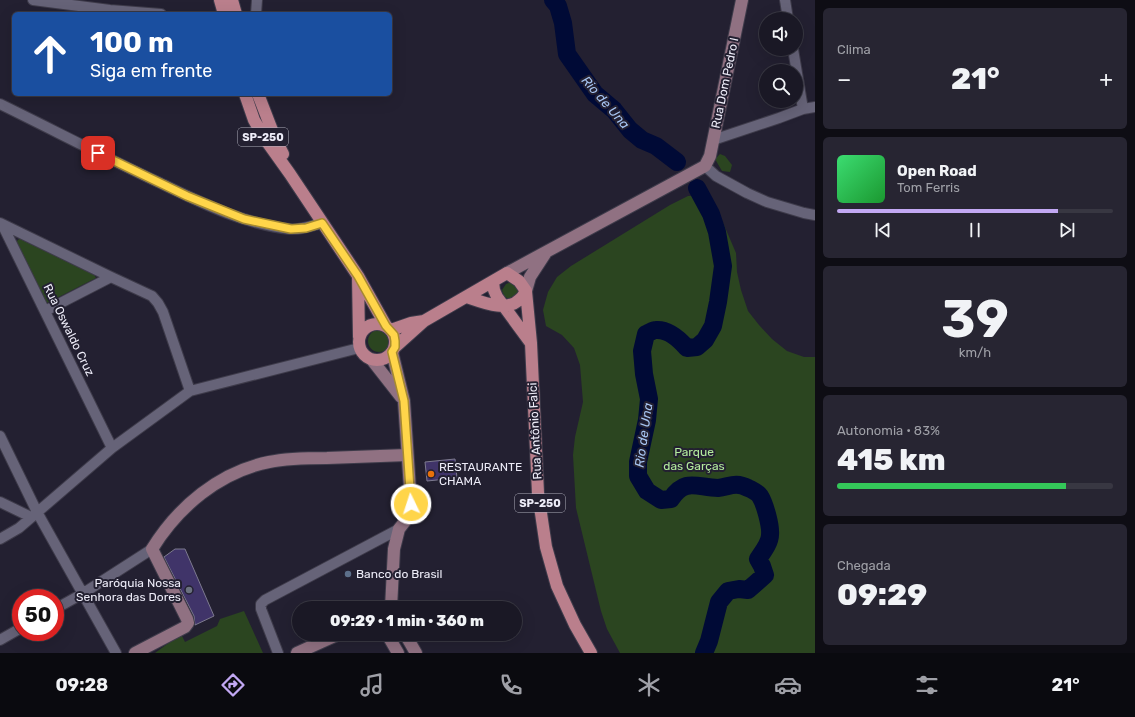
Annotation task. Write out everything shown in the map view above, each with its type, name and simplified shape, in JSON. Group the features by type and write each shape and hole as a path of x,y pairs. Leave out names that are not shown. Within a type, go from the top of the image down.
{"main road":[{"path":"220,0 223,12"},
{"path":"232,0 235,12"},
{"name":"Rua Dom Pedro I","path":"705,166 710,156 742,0"},
{"name":"SP-250","path":"247,96 254,120 265,139 358,276 394,335 394,350"},
{"name":"SP-250","path":"259,96 290,174"},
{"path":"372,360 384,359 424,321 507,273 705,166"},
{"path":"467,297 494,305 513,304 520,300 526,291 534,270 547,251"},
{"path":"507,273 519,281 526,291"},
{"path":"358,276 359,343 364,356 372,360 404,401"},
{"path":"493,282 497,297 531,343"},
{"name":"Rua Antônio Falci","path":"526,291 531,343 538,493 546,546 557,586 575,625 591,653"},
{"path":"359,343 365,328 375,324 389,328 424,321"},
{"path":"391,601 394,549 399,529 406,520 411,504 404,401 394,350"},
{"path":"136,653 185,627 188,623 152,548 162,532 195,498 237,472 269,462 302,459 407,455"},
{"path":"297,653 318,649 329,641"},
{"path":"391,641 398,653"},
{"path":"409,641 416,653"}],"street":[{"path":"33,0 108,5 149,12"},
{"path":"256,12 257,0"},
{"path":"785,0 787,12"},
{"path":"794,56 803,109"},
{"path":"0,104 187,196 244,219 291,229 306,228 322,223"},
{"path":"713,140 773,121 803,109 815,107"},
{"path":"705,166 716,176 767,202 815,215"},
{"path":"1,223 152,296 158,303 162,312 190,391"},
{"name":"Rua Oswaldo Cruz","path":"1,223 112,448"},
{"path":"45,311 111,277"},
{"path":"0,539 10,534 34,515 112,448 190,391 359,343"},
{"path":"0,436 34,515 116,653"},
{"path":"0,502 34,515"},
{"path":"278,653 261,609 261,604 265,600 399,529"},
{"path":"64,604 82,594 152,548"},
{"path":"0,640 12,633"}],"green space":[{"path":"720,154 725,156 732,165 730,172 722,171 715,159"},
{"name":"Parque das Garças","path":"710,195 736,253 737,272 748,311 772,339 787,351 804,357 815,357 815,653 620,653 607,629 601,611 576,508 573,455 575,437 583,402 580,365 574,348 562,335 546,326 543,310 548,292 557,277 571,266 670,205 688,196"},
{"path":"21,237 93,273 96,278 45,304 16,242"},
{"path":"511,282 514,283 520,292 510,300 504,296 502,290 506,284"},
{"path":"379,330 387,333 390,341 387,349 379,352 371,349 368,341 371,333"},
{"path":"244,611 263,653 155,653 181,634 185,642 217,626 220,619"}],"building":[{"path":"455,459 457,478 427,481 425,462"},
{"name":"Paróquia Nossa Senhora das Dores","path":"175,549 185,549 214,616 195,625 194,616 164,557"}],"waterway":[{"name":"Rio de Una","path":"553,0 558,6 563,23 567,54 595,94 614,110 630,130 642,140 656,146 677,162"},
{"name":"Rio de Una","path":"697,188 711,214 717,232 723,266 718,302 713,326 705,340 697,347 687,348 678,339 665,331 655,330 646,334 642,351 644,374 649,399 647,420 638,462 638,476 647,491 661,500 671,499 681,488 692,485 711,488 732,485 743,486 754,491 760,496 764,504 770,526 769,541 758,559 765,575 748,590 739,589 728,591 719,602 709,641 704,653"}],"place":[{"name":"RESTAURANTE CHAMA","path":"431,474"},
{"name":"Banco do Brasil","path":"348,574"},
{"name":"Paróquia Nossa Senhora das Dores","path":"189,590"}],"route":[{"path":"98,153 187,196 244,219 291,229 306,228 322,223 358,276 386,326 394,335 395,347 392,352 404,401 411,504"}]}
